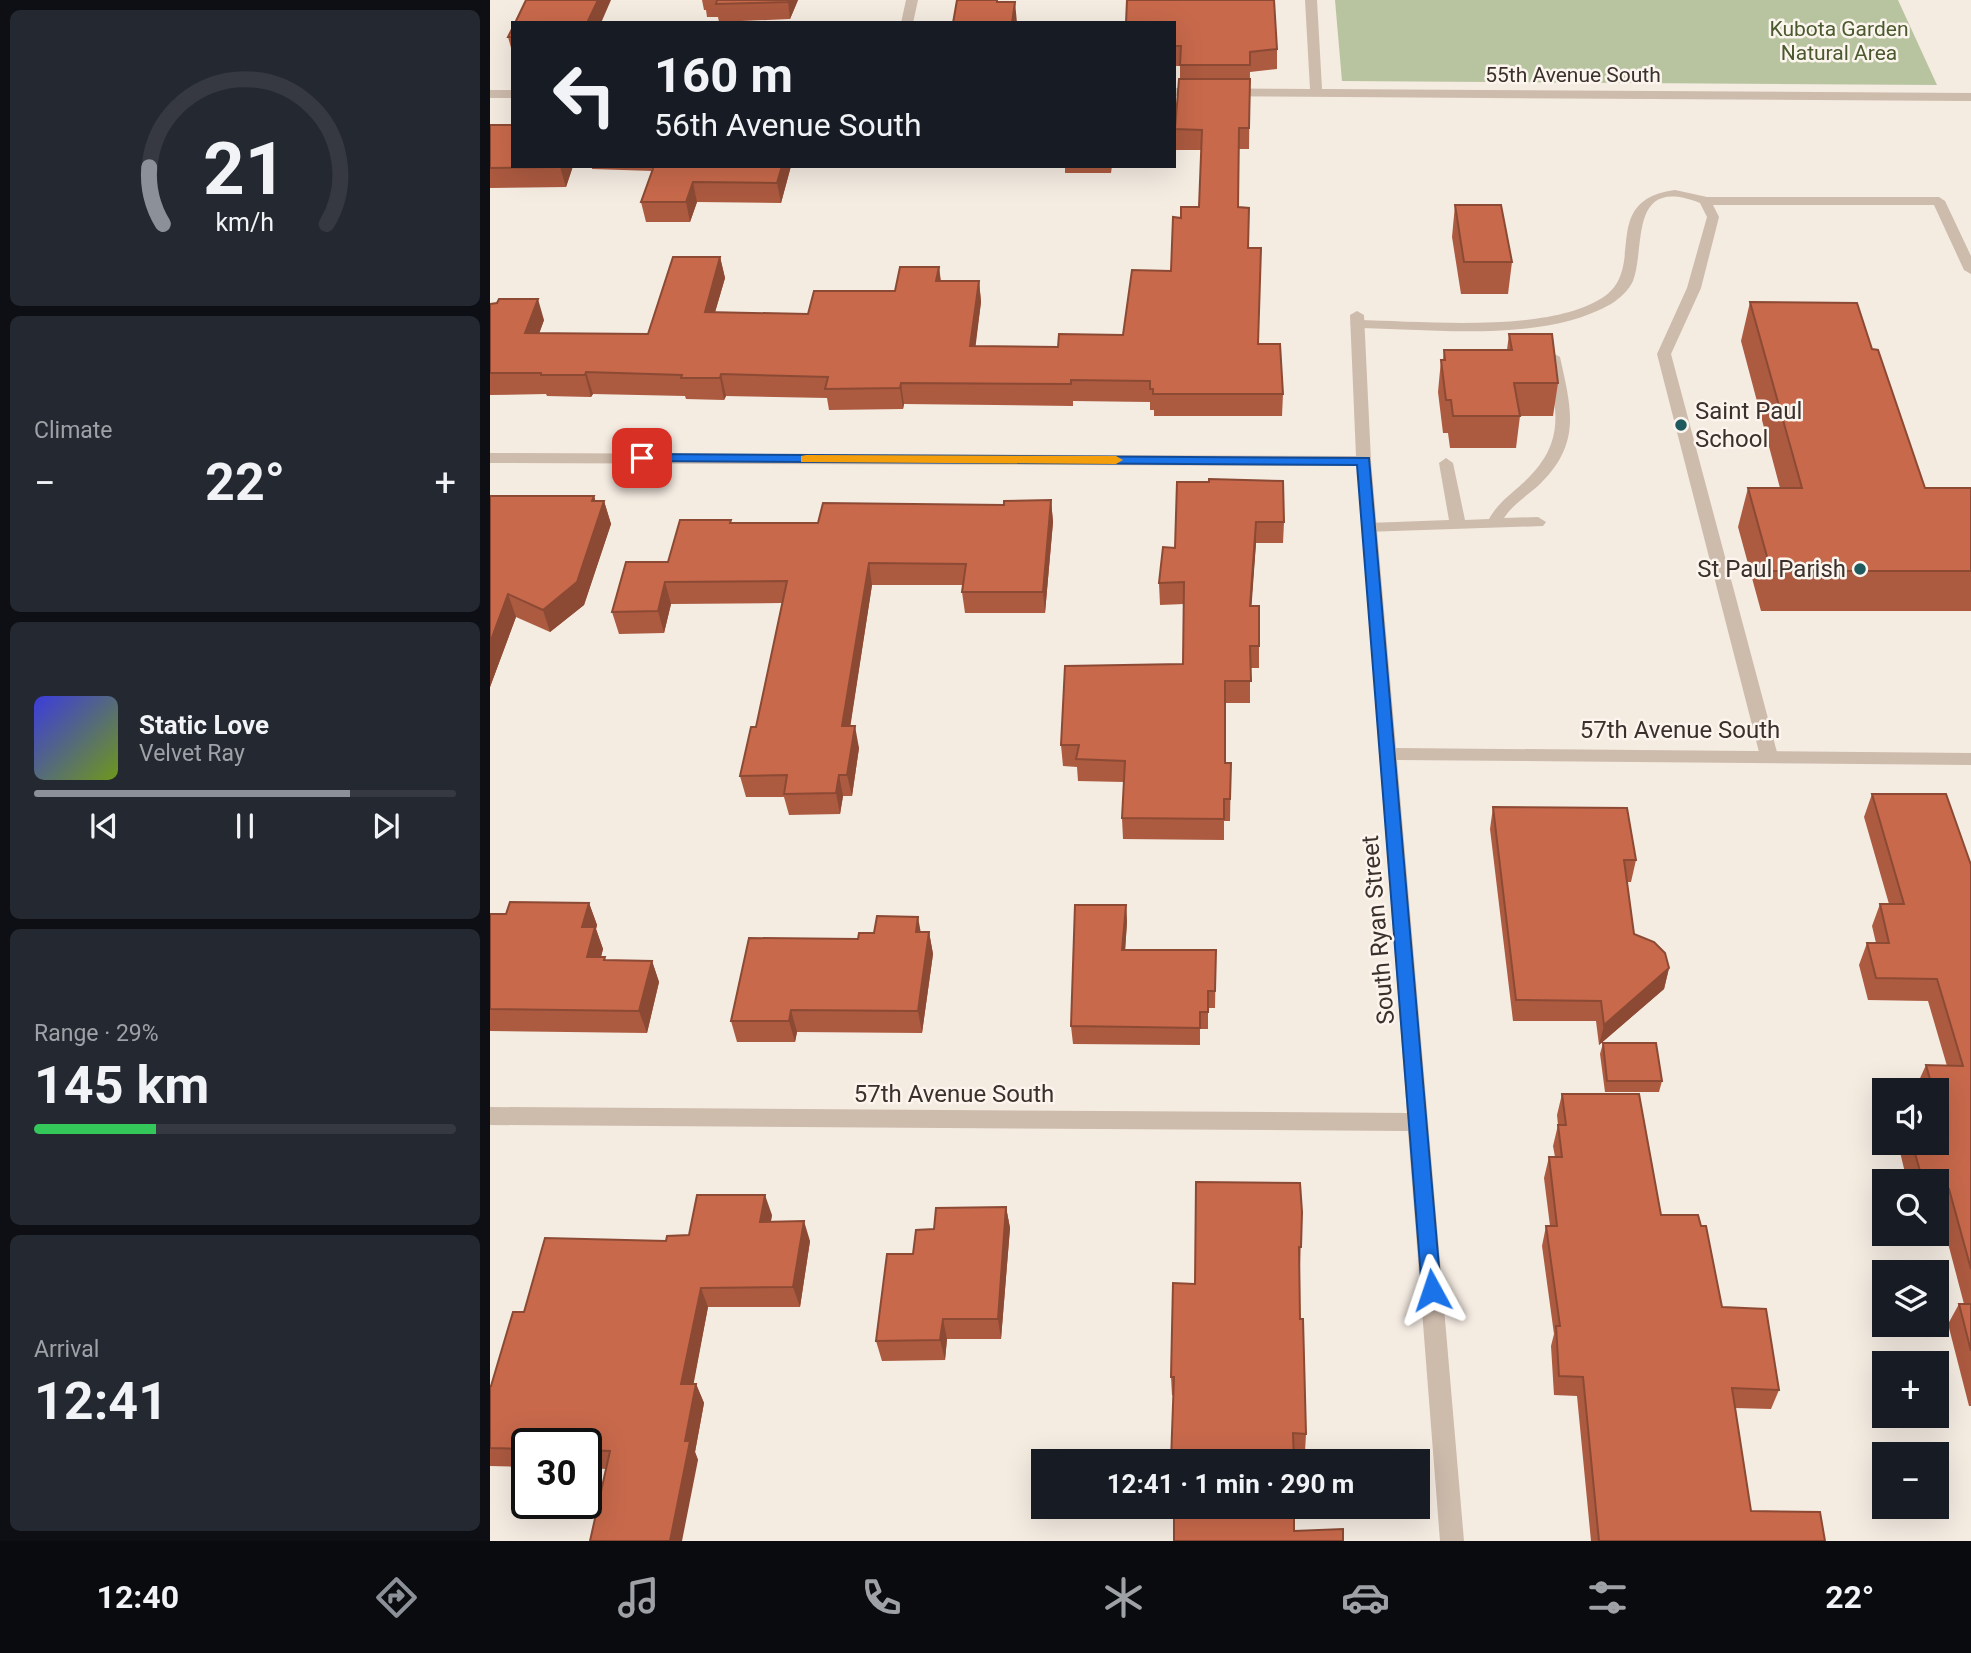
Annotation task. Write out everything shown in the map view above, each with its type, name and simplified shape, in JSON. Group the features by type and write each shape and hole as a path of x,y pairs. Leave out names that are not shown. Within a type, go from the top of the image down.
{"street":[{"path":"907,21 912,0"},
{"path":"1311,0 1316,92"},
{"name":"55th Avenue South","path":"1176,92 1971,97"},
{"path":"490,94 511,94"},
{"path":"1494,524 1501,506 1541,475 1554,461 1561,445 1565,421 1549,333 1608,300 1625,284 1635,222 1641,210 1651,201 1666,194 1682,193 1705,201 1939,201 1971,270"},
{"path":"1705,201 1713,217 1694,288 1664,354 1769,757"},
{"name":"South Ryan Street","path":"1452,1541 1369,528 1357,320 1521,324 1549,333"},
{"path":"490,458 1364,461"},
{"path":"1446,463 1458,525"},
{"path":"1369,528 1538,522"},
{"name":"57th Avenue South","path":"1388,754 1971,759"},
{"name":"57th Avenue South","path":"490,1116 1418,1122"}],"green space":[{"name":"Kubota Garden Natural Area","path":"1335,0 1898,0 1937,85 1342,81"}],"building":[{"path":"526,0 598,0 588,21 516,21"},
{"path":"717,0 788,0 788,2 716,4"},
{"path":"957,0 1015,2 1012,21 953,21"},
{"path":"1127,0 1274,0 1277,49 1250,52 1250,65 1180,65 1181,46 1176,46 1176,21 1126,21"},
{"path":"1179,79 1250,79 1249,128 1239,128 1238,207 1249,208 1248,248 1261,248 1258,344 1280,344 1283,394 1153,394 1150,381 1071,380 1071,384 901,383 900,388 825,389 828,377 721,374 720,378 681,378 682,375 586,372 585,375 490,373 490,304 497,303 499,299 538,299 525,333 648,334 673,257 720,257 705,312 808,314 814,291 895,291 900,267 939,267 936,281 979,281 970,346 1058,347 1059,334 1123,335 1132,270 1171,271 1173,217 1181,218 1181,207 1199,207 1202,130 1176,129"},
{"path":"490,125 511,125 511,168 490,168"},
{"path":"653,168 781,168 777,183 693,182 686,202 641,202"},
{"path":"1455,205 1501,205 1512,262 1464,262"},
{"path":"1750,302 1857,303 1872,349 1878,350 1925,488 1971,488 1971,571 1771,571 1748,488 1802,488"},
{"path":"1509,334 1552,334 1558,383 1514,383 1520,416 1453,416 1451,400 1446,400 1441,360 1445,360 1444,350 1512,350"},
{"path":"1209,479 1283,481 1284,522 1256,522 1250,606 1259,606 1259,646 1250,646 1251,681 1225,681 1225,763 1231,763 1230,799 1224,799 1224,819 1122,818 1125,761 1076,759 1079,745 1061,745 1065,666 1183,664 1184,582 1159,583 1163,547 1175,548 1177,482 1209,482"},
{"path":"490,496 594,496 592,501 604,501 577,582 543,610 508,594 490,643"},
{"path":"1051,500 1043,592 962,592 966,564 869,563 842,726 855,726 847,775 839,775 836,793 784,794 787,775 740,776 751,727 756,727 787,581 665,582 658,611 612,612 626,562 668,562 680,520 818,523 823,503 1004,505 1004,501"},
{"path":"1872,794 1946,794 1971,865 1971,1269 1949,1189 1949,1169 1920,1169 1915,1155 1949,1155 1949,1078 1930,1078 1926,1065 1963,1066 1937,979 1876,978 1867,943 1889,943 1880,904 1904,904"},
{"path":"1493,807 1627,808 1636,860 1624,860 1634,934 1654,942 1665,953 1669,968 1604,1025 1601,1001 1516,1000"},
{"path":"510,902 589,903 582,927 595,927 587,957 652,961 639,1011 490,1009 490,914 506,914"},
{"path":"1075,905 1126,905 1122,950 1216,950 1215,991 1208,991 1208,1012 1200,1012 1200,1028 1071,1026"},
{"path":"877,916 918,917 916,932 929,932 918,1011 791,1010 789,1021 731,1021 749,938 858,939 859,933 874,933"},
{"path":"1603,1043 1656,1043 1662,1081 1607,1081"},
{"path":"1562,1094 1639,1094 1661,1215 1698,1215 1701,1226 1706,1226 1722,1307 1766,1309 1779,1390 1732,1388 1751,1511 1820,1512 1825,1541 1599,1541 1583,1377 1559,1376 1556,1326 1560,1326 1546,1226 1557,1226 1549,1157 1562,1157 1558,1125 1566,1125"},
{"path":"1196,1182 1300,1183 1300,1319 1303,1319 1306,1434 1293,1433 1294,1449 1171,1449 1173,1283 1195,1284"},
{"path":"697,1195 765,1195 760,1222 804,1221 793,1287 701,1288 681,1384 696,1384 685,1441 690,1441 670,1541 590,1541 595,1519 602,1519 602,1487 610,1451 602,1451 602,1428 511,1428 511,1449 490,1448 490,1386 513,1312 524,1312 545,1238 666,1241 667,1236 689,1235"},
{"path":"1006,1207 998,1319 943,1319 940,1340 876,1341 887,1254 913,1254 916,1230 934,1229 936,1208"},
{"path":"1959,1304 1971,1304 1971,1351"},
{"path":"1174,1519 1294,1519 1294,1531 1343,1529 1343,1541 1174,1541"}],"slow traffic":[{"path":"806,459 1116,460"}],"place":[{"name":"Saint Paul School","path":"1681,425"},
{"name":"St Paul Parish","path":"1860,569"}],"route":[{"path":"642,458 1364,461 1432,1290"}]}
